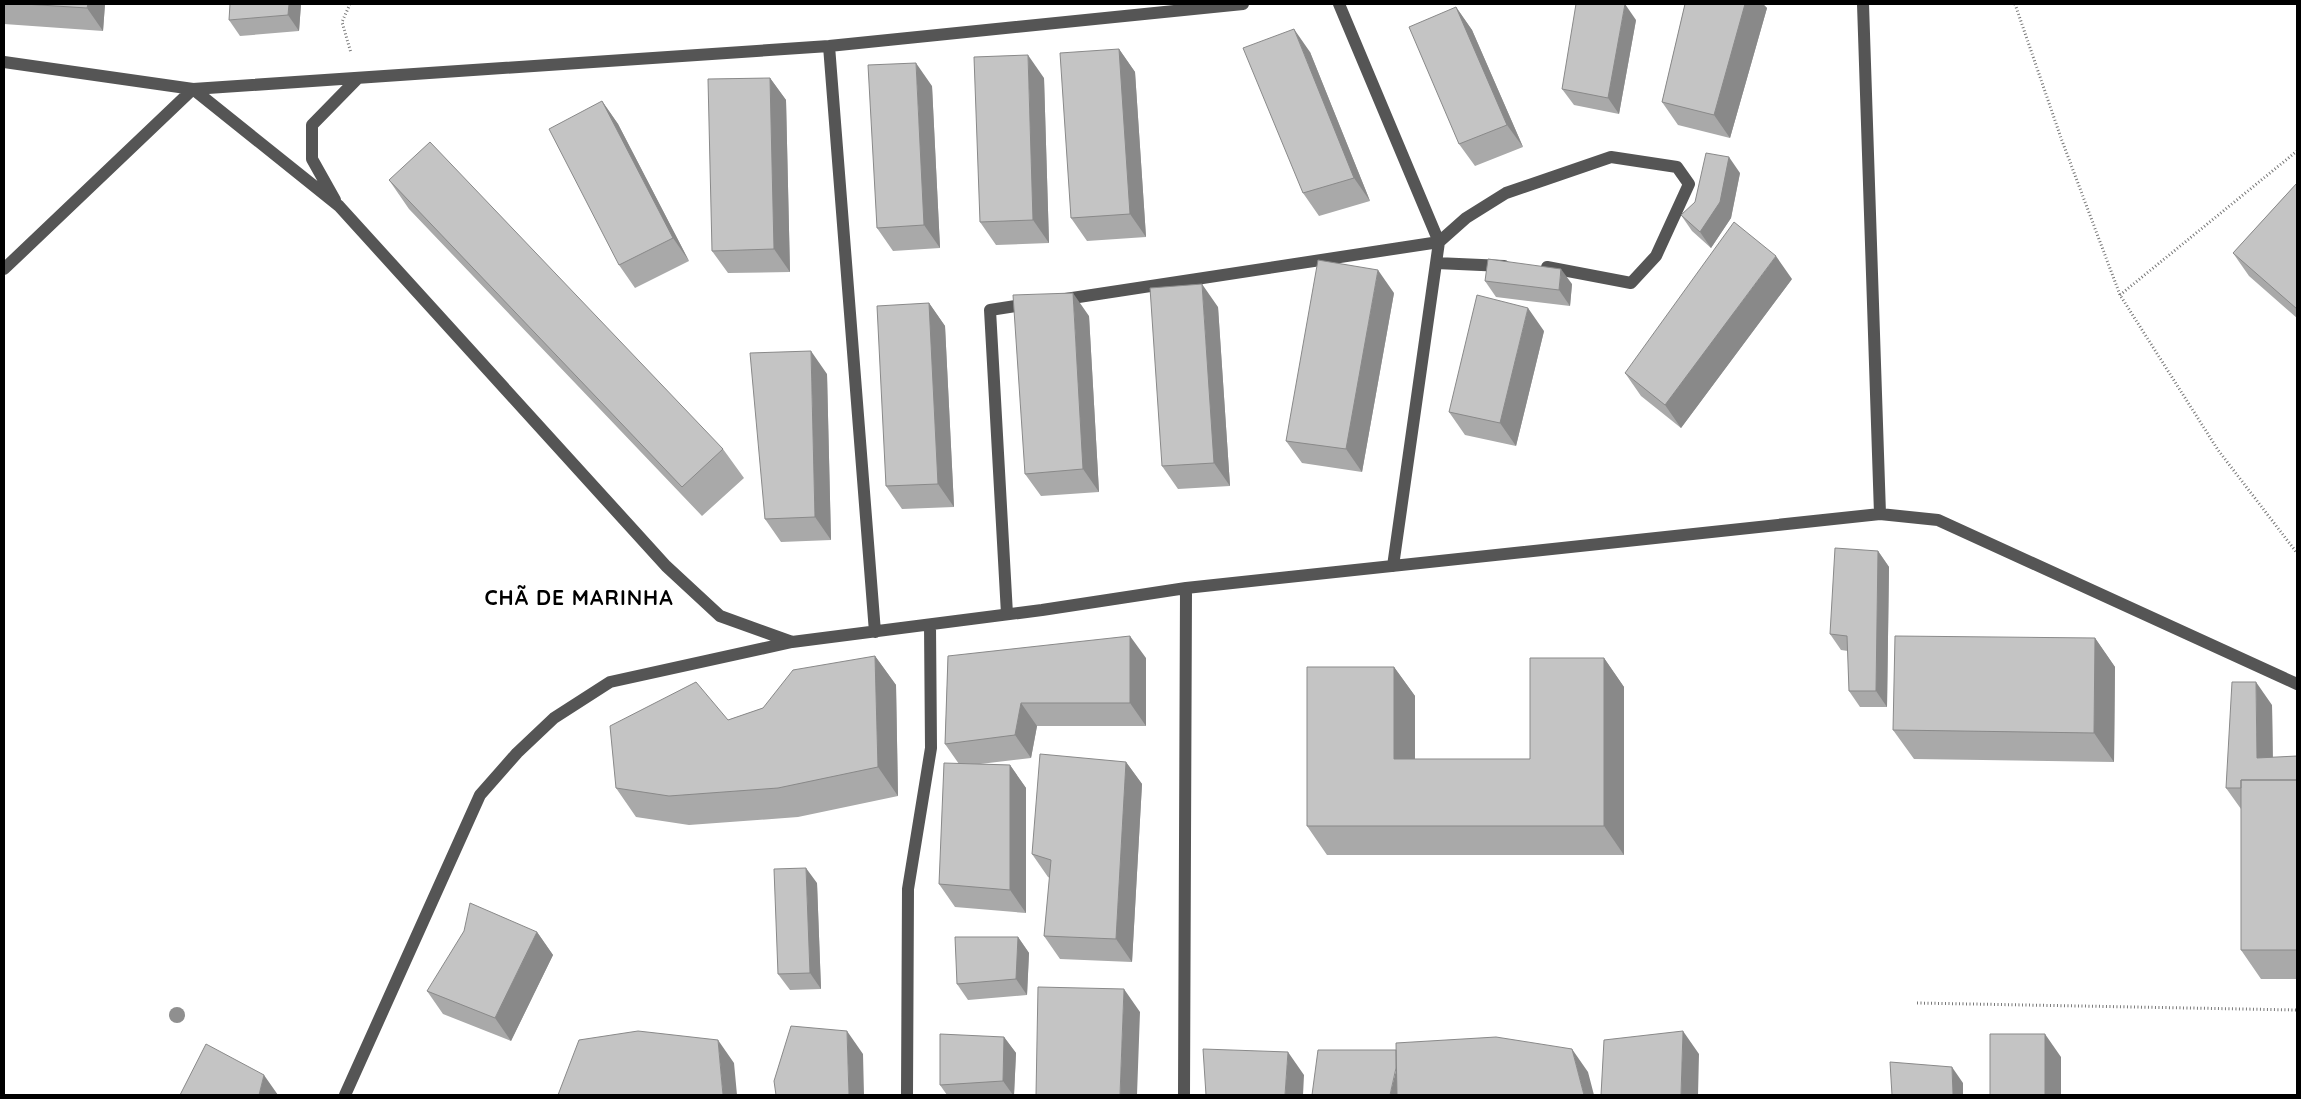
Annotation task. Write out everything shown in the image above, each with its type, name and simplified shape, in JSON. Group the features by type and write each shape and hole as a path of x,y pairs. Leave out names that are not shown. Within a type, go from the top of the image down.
{"street":[{"path":"4,62 193,89 829,46 1243,4"},
{"path":"1339,4 1439,242 1393,566"},
{"path":"1863,4 1880,514"},
{"path":"829,46 875,632"},
{"path":"339,206 312,159 312,125 358,78"},
{"path":"193,89 339,206 673,572 720,616 792,642"},
{"path":"4,269 193,89"},
{"path":"1007,614 990,310 1439,242 1466,218 1506,193 1611,157 1677,167 1689,184 1656,256 1631,282 1538,267"},
{"path":"1436,263 1520,266"},
{"path":"345,1095 480,795 517,753 554,718 610,682 792,642 930,625 1186,588 1880,514 1938,520 2297,684"},
{"path":"1184,1095 1186,588"},
{"path":"907,1095 908,890 931,748 930,625"}],"path":[{"path":"350,4 342,22 358,78"},
{"path":"2015,4 2061,138 2120,295 2218,450 2297,553"},
{"path":"2120,295 2297,151"},
{"path":"1917,1003 2297,1010"}],"building":[{"path":"24,4 88,4 87,8"},
{"path":"230,4 289,4 288,15 229,20"},
{"path":"1576,4 1625,4 1608,98 1562,89"},
{"path":"1685,4 1745,4 1714,115 1662,102"},
{"path":"1456,7 1507,125 1459,144 1409,27"},
{"path":"1294,29 1354,178 1303,193 1243,48"},
{"path":"1119,49 1130,214 1071,218 1060,53"},
{"path":"1028,55 1033,220 980,222 974,57"},
{"path":"916,63 924,225 877,228 868,65"},
{"path":"770,78 774,249 712,251 708,79"},
{"path":"602,101 673,238 619,265 549,129"},
{"path":"430,142 723,449 682,487 389,180"},
{"path":"1706,153 1729,157 1720,202 1700,232 1681,215 1695,202"},
{"path":"2297,183 2297,309 2233,253"},
{"path":"1734,222 1776,256 1665,405 1625,373"},
{"path":"1488,259 1561,269 1559,290 1485,281"},
{"path":"1318,260 1378,270 1346,449 1286,441"},
{"path":"1202,284 1214,463 1162,466 1150,288"},
{"path":"1073,293 1083,469 1025,474 1013,295"},
{"path":"1477,295 1528,308 1500,423 1449,412"},
{"path":"929,303 938,484 886,486 877,306"},
{"path":"811,351 815,517 765,519 750,353"},
{"path":"1835,548 1878,551 1876,691 1849,691 1847,636 1830,634"},
{"path":"1130,636 1130,703 1021,703 1015,735 945,744 948,656"},
{"path":"1895,636 2095,638 2094,733 1893,730"},
{"path":"875,656 878,767 778,788 669,796 616,788 610,726 696,682 728,720 763,708 793,670"},
{"path":"1530,658 1604,658 1604,826 1307,826 1307,667 1394,667 1394,759 1530,759"},
{"path":"2232,682 2256,682 2257,758 2297,756 2297,780 2241,780 2241,788 2226,788"},
{"path":"1040,754 1126,762 1116,939 1044,936 1051,860 1032,854"},
{"path":"944,763 1010,765 1010,890 939,884"},
{"path":"2241,780 2297,780 2297,950 2241,950"},
{"path":"806,868 810,973 778,974 774,869"},
{"path":"470,903 537,932 495,1018 427,991 464,931"},
{"path":"955,937 1018,937 1016,979 957,984"},
{"path":"1038,987 1124,989 1120,1095 1036,1095"},
{"path":"791,1026 847,1031 849,1095 776,1095 774,1081"},
{"path":"638,1031 718,1040 723,1095 558,1095 579,1040"},
{"path":"1683,1031 1681,1095 1601,1095 1604,1040"},
{"path":"940,1034 1004,1037 1003,1081 940,1085"},
{"path":"1990,1034 2045,1034 2045,1095 1990,1095"},
{"path":"1496,1037 1572,1049 1584,1095 1397,1095 1396,1043"},
{"path":"206,1044 264,1075 259,1095 180,1095"},
{"path":"1203,1049 1288,1052 1285,1095 1206,1095"},
{"path":"1318,1050 1396,1050 1396,1068 1390,1095 1312,1095"},
{"path":"1890,1062 1952,1067 1953,1095 1892,1095"}],"district":[{"name":"CHÃ DE MARINHA","path":"579,597"}]}
